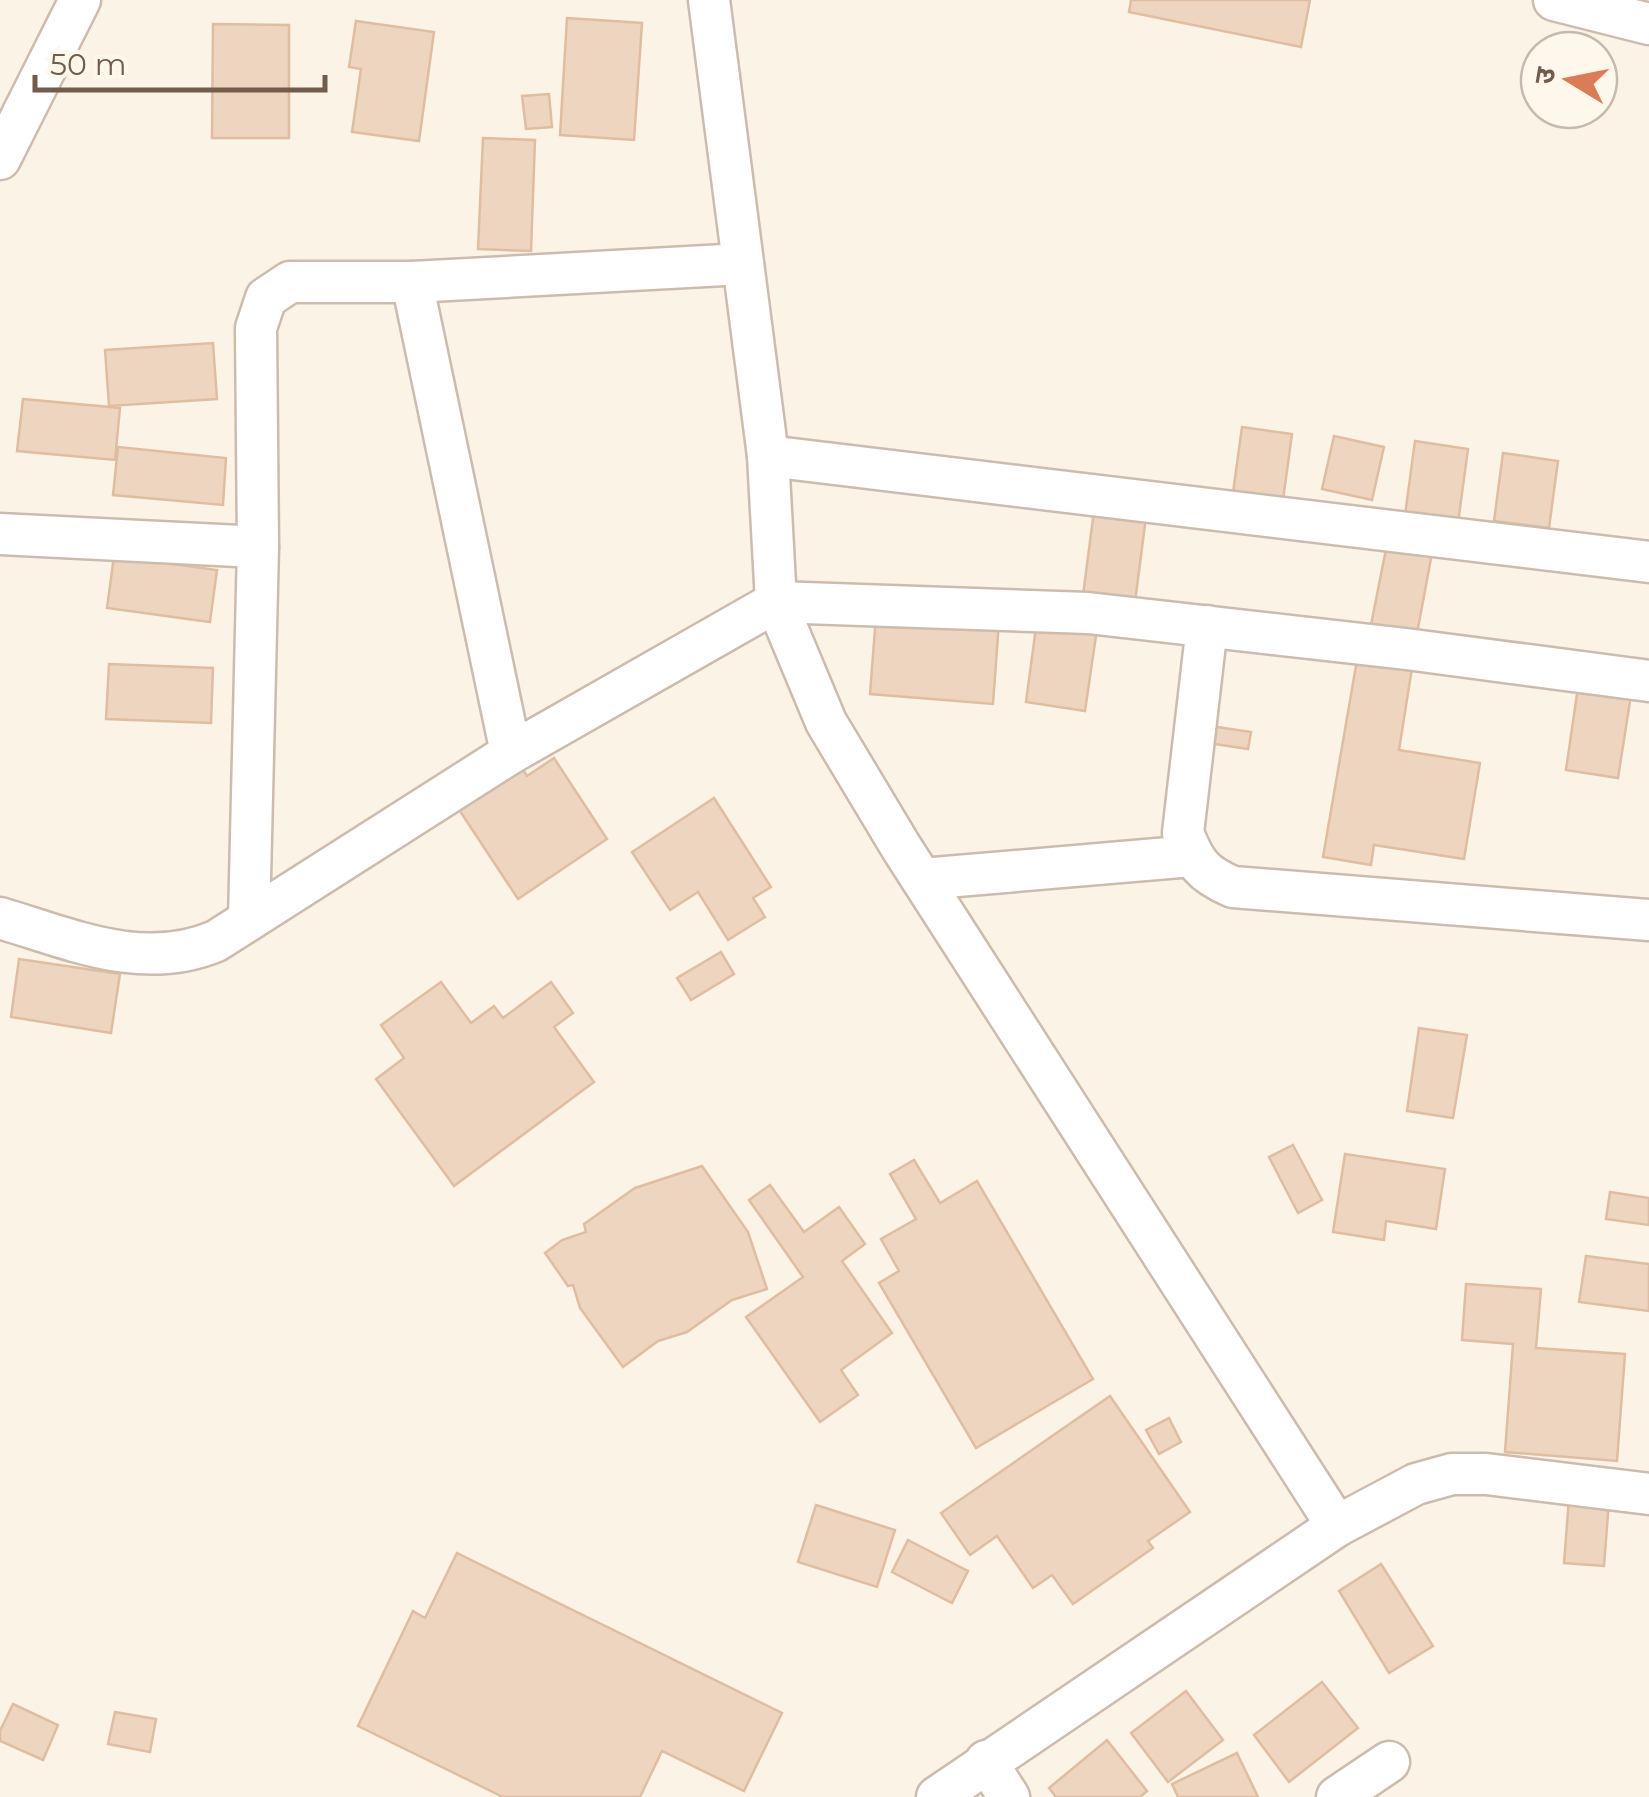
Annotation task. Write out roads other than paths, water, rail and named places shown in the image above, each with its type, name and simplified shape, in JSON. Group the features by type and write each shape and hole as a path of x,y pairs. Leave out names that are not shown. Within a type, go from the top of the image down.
{"street":[{"path":"0,159 80,0"},
{"path":"709,0 768,456 776,602 826,722 922,879 1336,1526"},
{"path":"1554,0 1649,24"},
{"path":"249,920 258,546 256,328 266,298 290,282 412,282 743,264"},
{"path":"412,282 511,754"},
{"path":"768,456 1649,562"},
{"path":"0,534 258,546"},
{"path":"0,918 122,954 191,952 216,941 511,754 776,602 1088,613 1649,681"},
{"path":"1208,626 1183,833 1192,856 1209,876 1232,886 1649,920"},
{"path":"922,879 1192,856"},
{"path":"937,1797 1336,1526 1416,1484 1452,1474 1486,1474 1649,1494"},
{"path":"986,1761 1009,1797"},
{"path":"1337,1797 1389,1762"}]}
